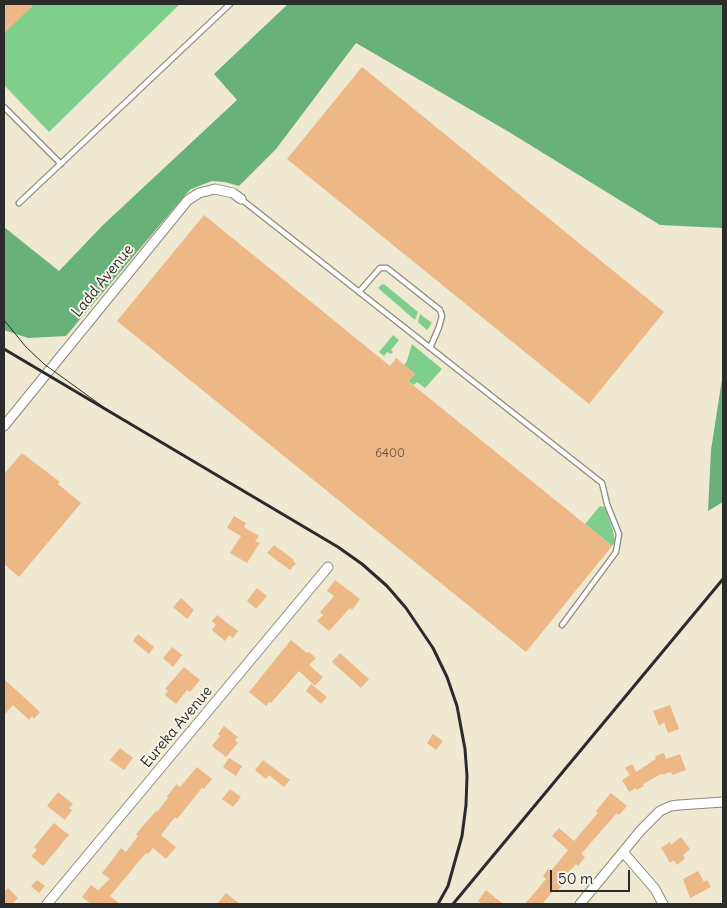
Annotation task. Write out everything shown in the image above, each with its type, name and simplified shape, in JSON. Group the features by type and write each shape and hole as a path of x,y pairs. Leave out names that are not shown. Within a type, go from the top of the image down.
{"street":[{"name":"Ladd Avenue","path":"4,426 188,200 199,193 215,188 232,193 241,200"},
{"name":"Eureka Avenue","path":"47,904 328,567"},
{"path":"580,904 641,830 660,811 671,806 723,802"},
{"path":"623,852 656,889 663,904"}],"lane":[{"path":"19,203 230,4"},
{"path":"4,107 60,164"},
{"path":"241,200 602,483 607,504 619,534 616,552 562,625"},
{"path":"358,292 380,268 387,268 441,312 442,316 439,327 430,348"}],"green space":[{"path":"34,4 180,4 49,132 4,85 4,33"},
{"path":"288,4 723,4 723,228 660,225 509,132 356,43 276,149 239,186 212,181 191,189 66,336 28,338 4,330 4,227 59,271 103,225 237,100 214,74"},
{"path":"384,284 418,312 415,320 378,288"},
{"path":"420,314 432,323 427,330 418,322"},
{"path":"393,335 399,340 391,350 393,352 391,354 387,352 384,356 379,352"},
{"path":"412,344 442,369 425,388 417,382 414,385 408,381 415,374 404,365"},
{"path":"723,373 723,502 708,511 711,450"},
{"path":"600,506 605,507 613,531 615,542 612,546 585,524"}],"building":[{"path":"4,4 34,4 4,33"},
{"path":"362,67 664,312 589,404 287,159"},
{"path":"204,215 390,366 396,358 415,374 408,381 612,546 526,652 117,321"},
{"path":"22,453 60,482 58,484 81,503 19,577 4,564 4,474"},
{"path":"234,516 246,523 244,527 259,536 255,541 260,543 247,563 230,553 241,536 227,528"},
{"path":"274,545 296,563 290,570 267,553"},
{"path":"335,580 360,599 352,610 350,608 329,631 317,621 323,615 320,612 334,596 327,591"},
{"path":"257,588 267,596 256,609 247,601"},
{"path":"181,598 194,610 187,619 173,607"},
{"path":"217,615 238,631 233,638 229,635 225,641 212,630 216,625 212,621"},
{"path":"138,634 154,647 149,654 133,641"},
{"path":"291,640 316,658 309,665 323,677 315,686 299,671 271,703 269,702 266,706 249,692"},
{"path":"172,647 182,655 173,667 163,658"},
{"path":"340,653 369,679 361,688 332,662"},
{"path":"184,667 200,680 190,692 187,690 176,704 165,695 168,691 165,689"},
{"path":"4,679 40,712 34,719 32,716 29,720 13,705 4,715"},
{"path":"311,684 327,697 321,704 306,691"},
{"path":"670,705 679,729 668,733 664,722 659,726 653,711"},
{"path":"224,726 238,737 235,740 238,743 226,757 212,746 220,736 218,734"},
{"path":"433,734 443,741 436,750 427,743"},
{"path":"120,748 133,758 124,770 110,760"},
{"path":"664,753 666,759 680,754 686,770 672,775 671,772 661,774 643,784 644,786 637,790 636,788 629,792 622,780 630,775 625,768 632,764 636,772 656,759 655,756"},
{"path":"229,758 242,766 236,776 223,767"},
{"path":"263,760 290,780 284,787 269,775 266,779 255,770"},
{"path":"197,767 212,779 204,789 202,788 177,819 175,817 161,835 176,847 166,859 153,848 148,854 146,853 110,896 120,904 91,904 82,897 91,885 98,890 110,879 102,873 121,848 126,852 138,836 136,834 157,812 177,784 180,787"},
{"path":"230,789 241,797 233,807 222,799"},
{"path":"58,792 73,804 69,808 72,810 65,820 47,806"},
{"path":"611,793 627,806 619,815 617,813 581,854 585,857 562,880 564,884 557,891 555,889 542,904 525,904 546,879 543,876 548,869 551,871 568,850 552,836 559,828 574,841 598,813 596,811"},
{"path":"54,823 69,835 43,866 31,856 37,850 34,847"},
{"path":"681,837 690,849 683,855 685,858 677,865 674,860 670,863 661,848 670,842 671,845"},
{"path":"698,871 704,882 707,880 711,887 690,898 683,879"},
{"path":"37,880 45,886 39,893 31,886"},
{"path":"8,888 18,898 12,904 4,904 4,892"},
{"path":"486,890 503,904 482,904 478,901"},
{"path":"226,893 240,904 217,904"}],"tram line":[{"path":"4,320 26,347 44,364 109,411"}],"railway":[{"path":"4,349 338,547 362,564 387,586 406,608 433,648 447,677 457,706 465,749 467,776 462,836 448,886 438,904"},
{"path":"453,904 723,579"}]}
